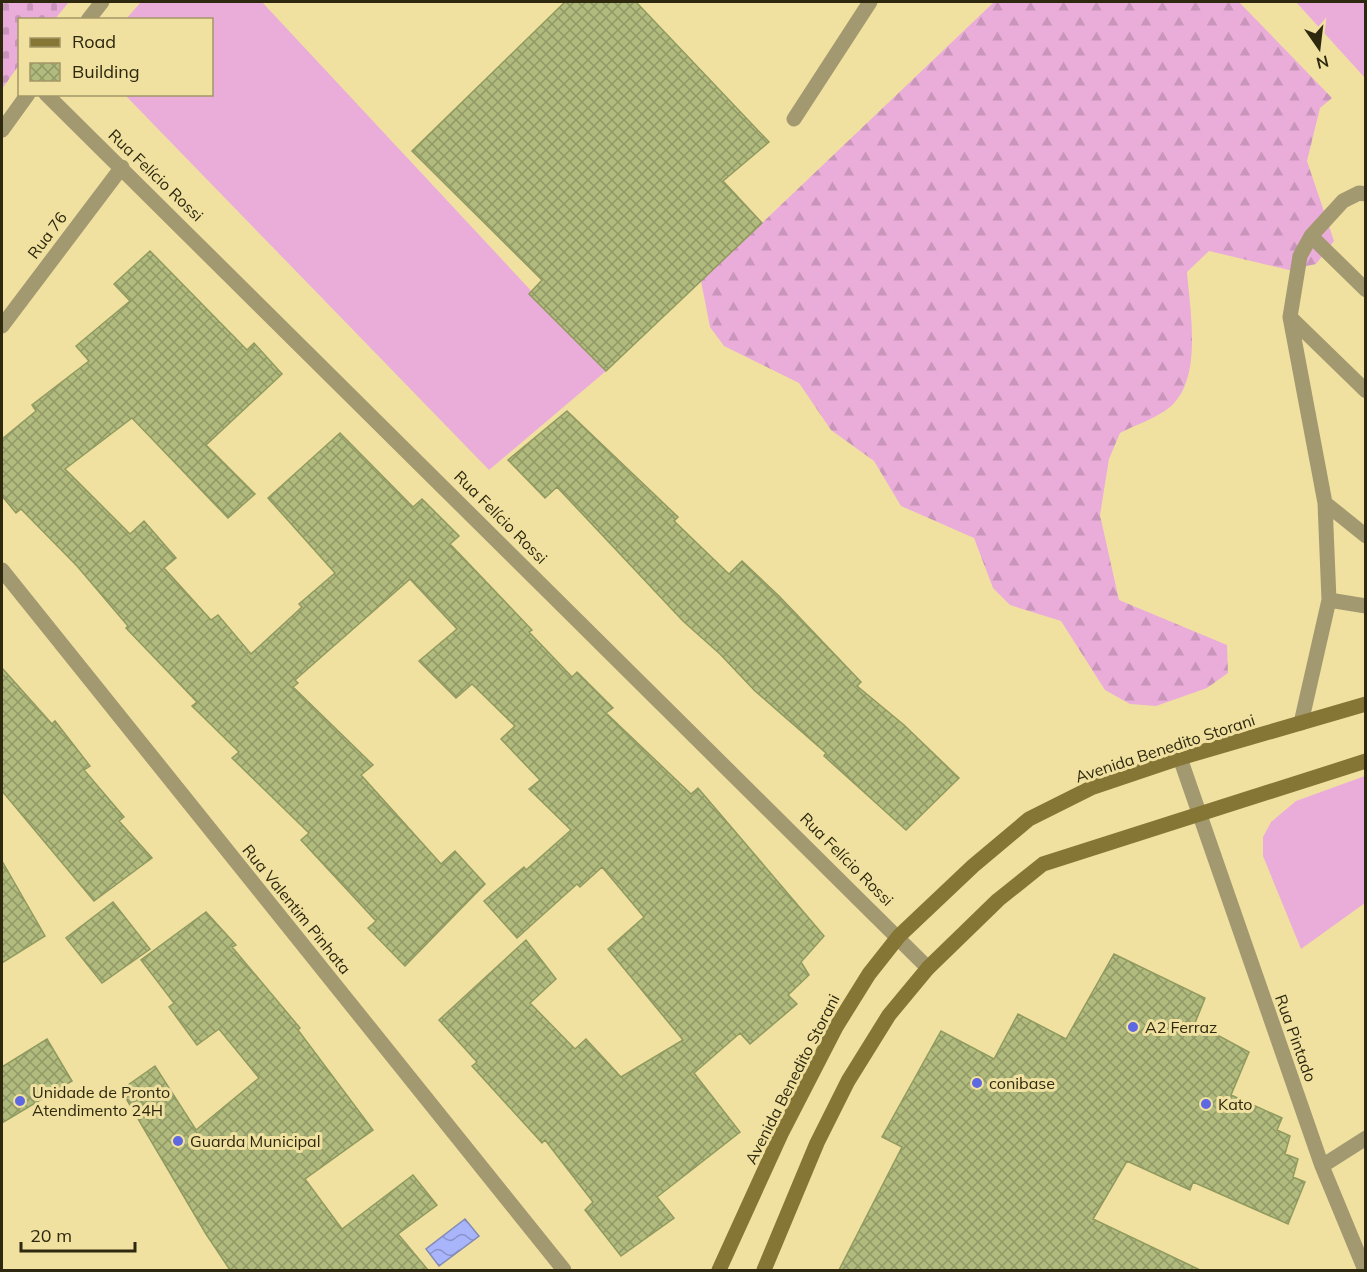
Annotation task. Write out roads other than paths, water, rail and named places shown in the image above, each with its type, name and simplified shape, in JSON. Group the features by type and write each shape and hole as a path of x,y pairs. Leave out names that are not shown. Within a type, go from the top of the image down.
{"main road":[{"name":"Avenida Benedito Storani","path":"719,1270 782,1132 836,1027 869,974 899,936 973,866 1029,819 1091,788 1180,758 1365,704"},
{"path":"764,1270 791,1201 848,1081 889,1015 928,968 998,900 1043,864 1365,760"}],"street":[{"path":"90,18 102,2"},
{"path":"794,119 870,2"},
{"path":"2,130 27,96"},
{"name":"Rua Felício Rossi","path":"48,96 899,936 928,968"},
{"name":"Rua 76","path":"2,326 122,167"},
{"path":"1301,723 1329,600 1325,503 1290,317 1300,256 1311,236 1343,201 1359,193 1365,194"},
{"path":"1311,236 1365,290"},
{"path":"1290,317 1365,391"},
{"path":"1325,503 1365,536"},
{"name":"Rua Valentim Pinhata","path":"2,570 564,1270"},
{"path":"1329,600 1365,606"},
{"name":"Rua Pintado","path":"1180,758 1322,1166 1362,1266"},
{"path":"1322,1166 1365,1138"}],"water":[{"path":"465,1219 479,1236 439,1266 426,1249"}],"place":[{"name":"A2 Ferraz","path":"1133,1027"},
{"name":"conibase","path":"977,1083"},
{"name":"Unidade de Pronto Atendimento 24H","path":"20,1101"},
{"name":"Kato","path":"1206,1104"},
{"name":"Guarda Municipal","path":"178,1141"}]}
